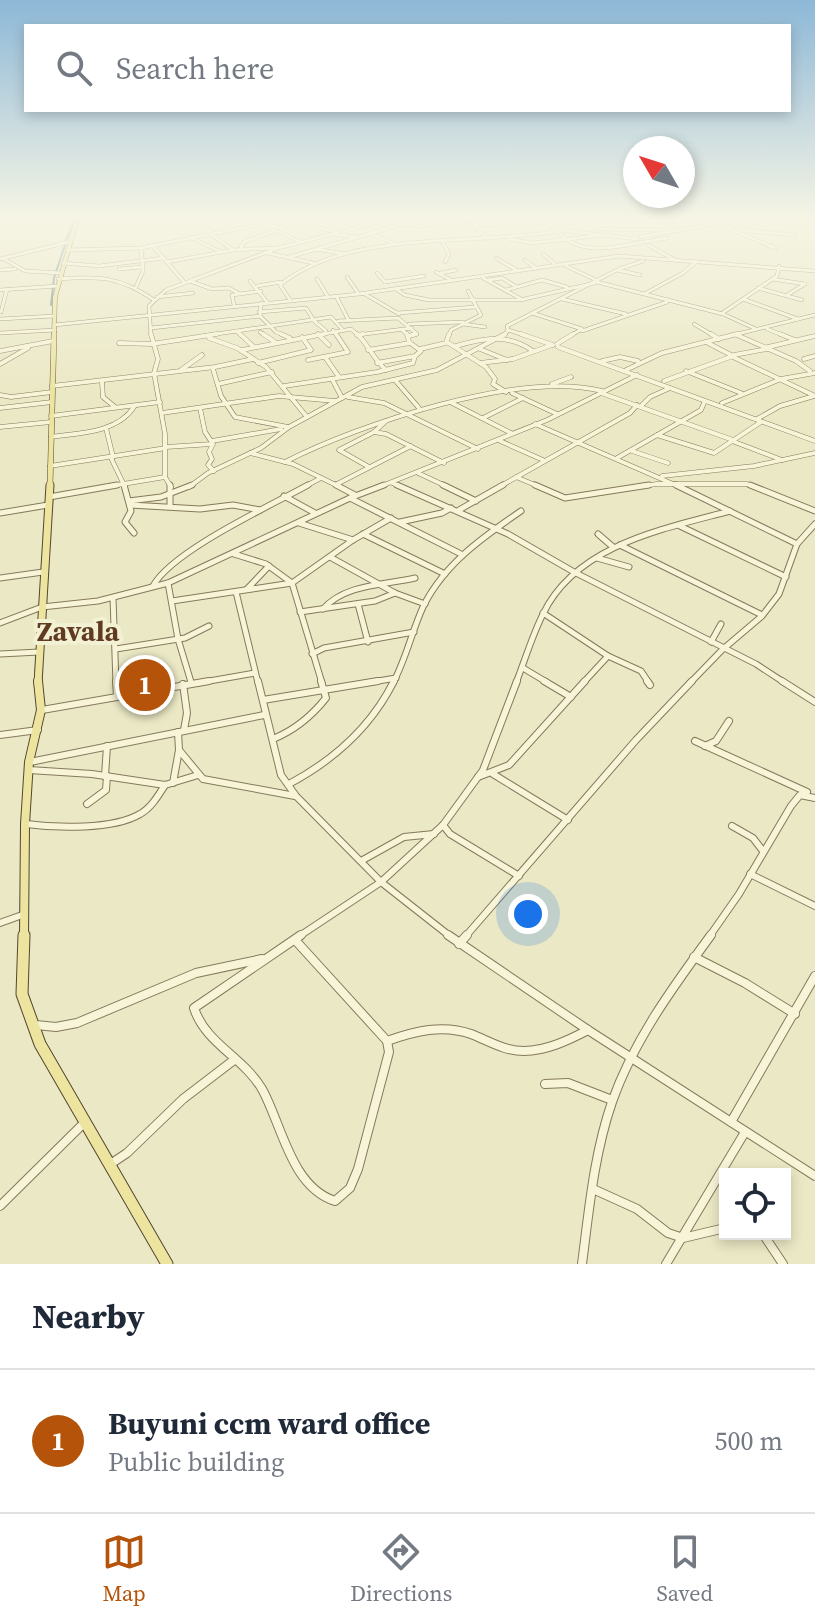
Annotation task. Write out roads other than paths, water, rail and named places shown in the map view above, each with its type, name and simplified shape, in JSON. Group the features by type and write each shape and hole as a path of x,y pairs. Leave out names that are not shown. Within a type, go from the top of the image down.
{"main road":[{"path":"60,278 53,341 50,466 39,652 41,710 29,766 25,824 26,914 22,994 31,1025 108,1166 167,1264"}],"street":[{"path":"0,290 49,278"},
{"path":"116,278 155,298 193,293"},
{"path":"136,287 139,278"},
{"path":"178,278 212,289 229,288 240,294"},
{"path":"170,505 171,495 165,477 162,413 154,373 158,359 152,344 148,314 155,298 196,278"},
{"path":"286,278 281,288 290,300"},
{"path":"348,278 361,294 398,313 417,334 409,336"},
{"path":"381,278 404,295 435,301 524,300 596,282"},
{"path":"385,282 411,278"},
{"path":"447,278 452,281"},
{"path":"0,333 54,324 361,294 474,278"},
{"path":"483,278 524,300"},
{"path":"487,280 502,278 516,287"},
{"path":"541,278 567,287"},
{"path":"587,278 721,314 796,340"},
{"path":"130,503 187,489 214,471 267,445 288,427 362,387 437,370 504,336 507,326 603,278"},
{"path":"641,293 653,292 673,278"},
{"path":"317,279 328,297"},
{"path":"721,314 772,279 805,284 786,295"},
{"path":"506,290 545,280"},
{"path":"250,281 267,302"},
{"path":"257,286 282,282"},
{"path":"758,288 802,300"},
{"path":"1,312 7,289"},
{"path":"234,305 231,295 261,291"},
{"path":"408,324 473,319 481,314 468,291"},
{"path":"336,296 349,321"},
{"path":"561,299 627,314"},
{"path":"743,299 798,319"},
{"path":"479,363 507,360 627,314 663,302 675,302"},
{"path":"261,303 260,314 278,333 293,339"},
{"path":"398,313 475,307"},
{"path":"445,308 461,322 475,328 485,327"},
{"path":"151,328 308,309 313,319 326,331"},
{"path":"286,310 301,321"},
{"path":"422,310 436,323"},
{"path":"532,313 581,331"},
{"path":"625,370 639,362 707,342 814,316"},
{"path":"119,343 152,344 332,317 342,329"},
{"path":"0,319 54,324"},
{"path":"337,321 402,319"},
{"path":"473,319 480,323"},
{"path":"447,342 447,335 461,322"},
{"path":"694,324 719,340"},
{"path":"356,335 412,328"},
{"path":"242,350 326,331 353,329 365,341 377,363 386,370"},
{"path":"401,329 409,336 410,343"},
{"path":"308,360 348,352 333,330"},
{"path":"508,330 555,344 815,441"},
{"path":"236,331 254,347"},
{"path":"260,332 276,343"},
{"path":"317,333 329,345"},
{"path":"736,335 796,361 813,372"},
{"path":"455,346 504,336 533,351"},
{"path":"664,381 733,356 815,336"},
{"path":"0,408 102,382 154,373 213,369 300,353 311,349 302,337"},
{"path":"200,338 225,341 273,372 297,409 307,417"},
{"path":"286,340 300,353"},
{"path":"0,351 53,341"},
{"path":"284,386 377,372 413,363 420,349 447,342 479,363 494,378 493,384 558,414"},
{"path":"707,342 815,396"},
{"path":"368,350 410,343 420,349"},
{"path":"0,364 33,346"},
{"path":"479,348 507,360"},
{"path":"180,371 202,355"},
{"path":"377,363 415,356"},
{"path":"804,359 815,356"},
{"path":"325,357 339,377"},
{"path":"598,361 620,357 639,362"},
{"path":"233,366 240,374"},
{"path":"213,369 227,405 238,418 288,427"},
{"path":"685,371 741,393"},
{"path":"218,384 240,374 273,372"},
{"path":"377,372 394,381 420,409"},
{"path":"722,403 781,379 813,372"},
{"path":"0,623 42,607 113,598 168,583 353,497 479,449 558,414 637,375"},
{"path":"544,387 571,377"},
{"path":"332,379 344,397"},
{"path":"102,382 103,397 117,409"},
{"path":"285,462 324,441 349,435 369,424 406,412 511,392 577,384 783,461"},
{"path":"459,511 670,388"},
{"path":"0,395 52,394"},
{"path":"162,413 290,395 336,402"},
{"path":"657,435 716,452 780,406 815,396"},
{"path":"344,397 374,400 406,412 479,449"},
{"path":"482,418 523,398"},
{"path":"0,427 160,402"},
{"path":"451,403 512,433"},
{"path":"616,458 701,410 704,403"},
{"path":"51,437 105,427 123,420 133,412 134,407"},
{"path":"200,408 205,432 212,442"},
{"path":"369,467 339,450 374,432 390,419"},
{"path":"535,424 659,477 797,544"},
{"path":"105,427 112,458 125,484 130,503 131,511 125,522 134,533"},
{"path":"50,466 212,442 288,427"},
{"path":"374,432 444,463"},
{"path":"498,440 544,461"},
{"path":"212,442 209,452 212,459 208,465 214,471"},
{"path":"336,484 411,446"},
{"path":"631,451 668,463"},
{"path":"250,453 285,462 314,478 336,484 353,497 463,555"},
{"path":"659,477 783,461 815,453"},
{"path":"418,473 477,501"},
{"path":"0,513 165,477"},
{"path":"516,477 565,498 672,484 747,484 815,511"},
{"path":"153,587 160,573 314,478"},
{"path":"391,483 497,529 722,650 756,664 815,702"},
{"path":"284,496 316,514"},
{"path":"806,507 815,502"},
{"path":"130,503 200,509 233,505 260,510"},
{"path":"399,522 442,513 451,508"},
{"path":"289,784 327,764 383,703 425,604 445,574 463,555 521,511"},
{"path":"296,941 387,1041 389,1061 358,1169 350,1188 335,1201 320,1197 285,1142 260,1085 202,1024 194,1008 381,882 443,825 477,777 494,744 543,613 553,594 574,572 617,546 730,511"},
{"path":"172,601 292,583 362,534 391,518"},
{"path":"298,522 353,540"},
{"path":"459,944 636,740 722,650 762,616 779,594 797,544 815,524"},
{"path":"679,525 786,577"},
{"path":"362,534 422,560 445,574"},
{"path":"598,534 762,616"},
{"path":"233,554 269,566 292,583 325,690 326,698 305,722 287,734 272,739"},
{"path":"330,557 395,593 425,604"},
{"path":"596,558 629,567"},
{"path":"247,590 269,566"},
{"path":"0,578 43,572"},
{"path":"323,609 341,594 415,578"},
{"path":"168,583 178,639 191,682"},
{"path":"236,592 277,764 296,796 381,882 459,944 815,1176"},
{"path":"300,612 382,600 395,593"},
{"path":"113,598 117,696"},
{"path":"358,604 368,642"},
{"path":"543,613 608,656 641,671 650,685"},
{"path":"711,642 721,624"},
{"path":"116,649 178,639 209,626"},
{"path":"312,654 324,648 414,632"},
{"path":"0,654 39,652"},
{"path":"477,777 506,767 517,758 608,656"},
{"path":"523,668 571,697"},
{"path":"41,710 255,673"},
{"path":"263,700 396,678"},
{"path":"25,824 61,828 133,818 150,806 169,784 179,750 180,732 187,713 183,684"},
{"path":"29,766 107,746 264,715"},
{"path":"704,746 716,741 729,721"},
{"path":"0,735 39,730"},
{"path":"695,741 813,797"},
{"path":"87,804 106,790 107,746"},
{"path":"179,750 193,760 198,775 210,782 296,796"},
{"path":"29,766 169,784 198,775"},
{"path":"492,773 568,820"},
{"path":"582,1264 593,1189 612,1100 631,1056 796,799 805,794 813,797"},
{"path":"443,825 450,834 519,876"},
{"path":"732,826 753,838 763,851"},
{"path":"361,861 396,838 409,834 434,834"},
{"path":"750,874 815,906"},
{"path":"0,923 26,914"},
{"path":"31,1025 56,1027 77,1023 196,973 266,957"},
{"path":"694,957 745,983 795,1014"},
{"path":"731,1122 815,976"},
{"path":"387,1041 425,1028 443,1029 467,1032 501,1048 523,1051 588,1030"},
{"path":"108,1166 127,1153 183,1099 234,1060"},
{"path":"545,1084 568,1083 612,1100"},
{"path":"0,1206 84,1123"},
{"path":"666,1264 745,1132"},
{"path":"593,1189 637,1209 668,1233 683,1238 719,1229"},
{"path":"767,1240 783,1264"}],"waterway":[{"path":"51,305 54,278"}],"place":[{"name":"Buyuni ccm ward office","path":"145,685"}],"district":[{"name":"Zavala","path":"78,631"}]}
